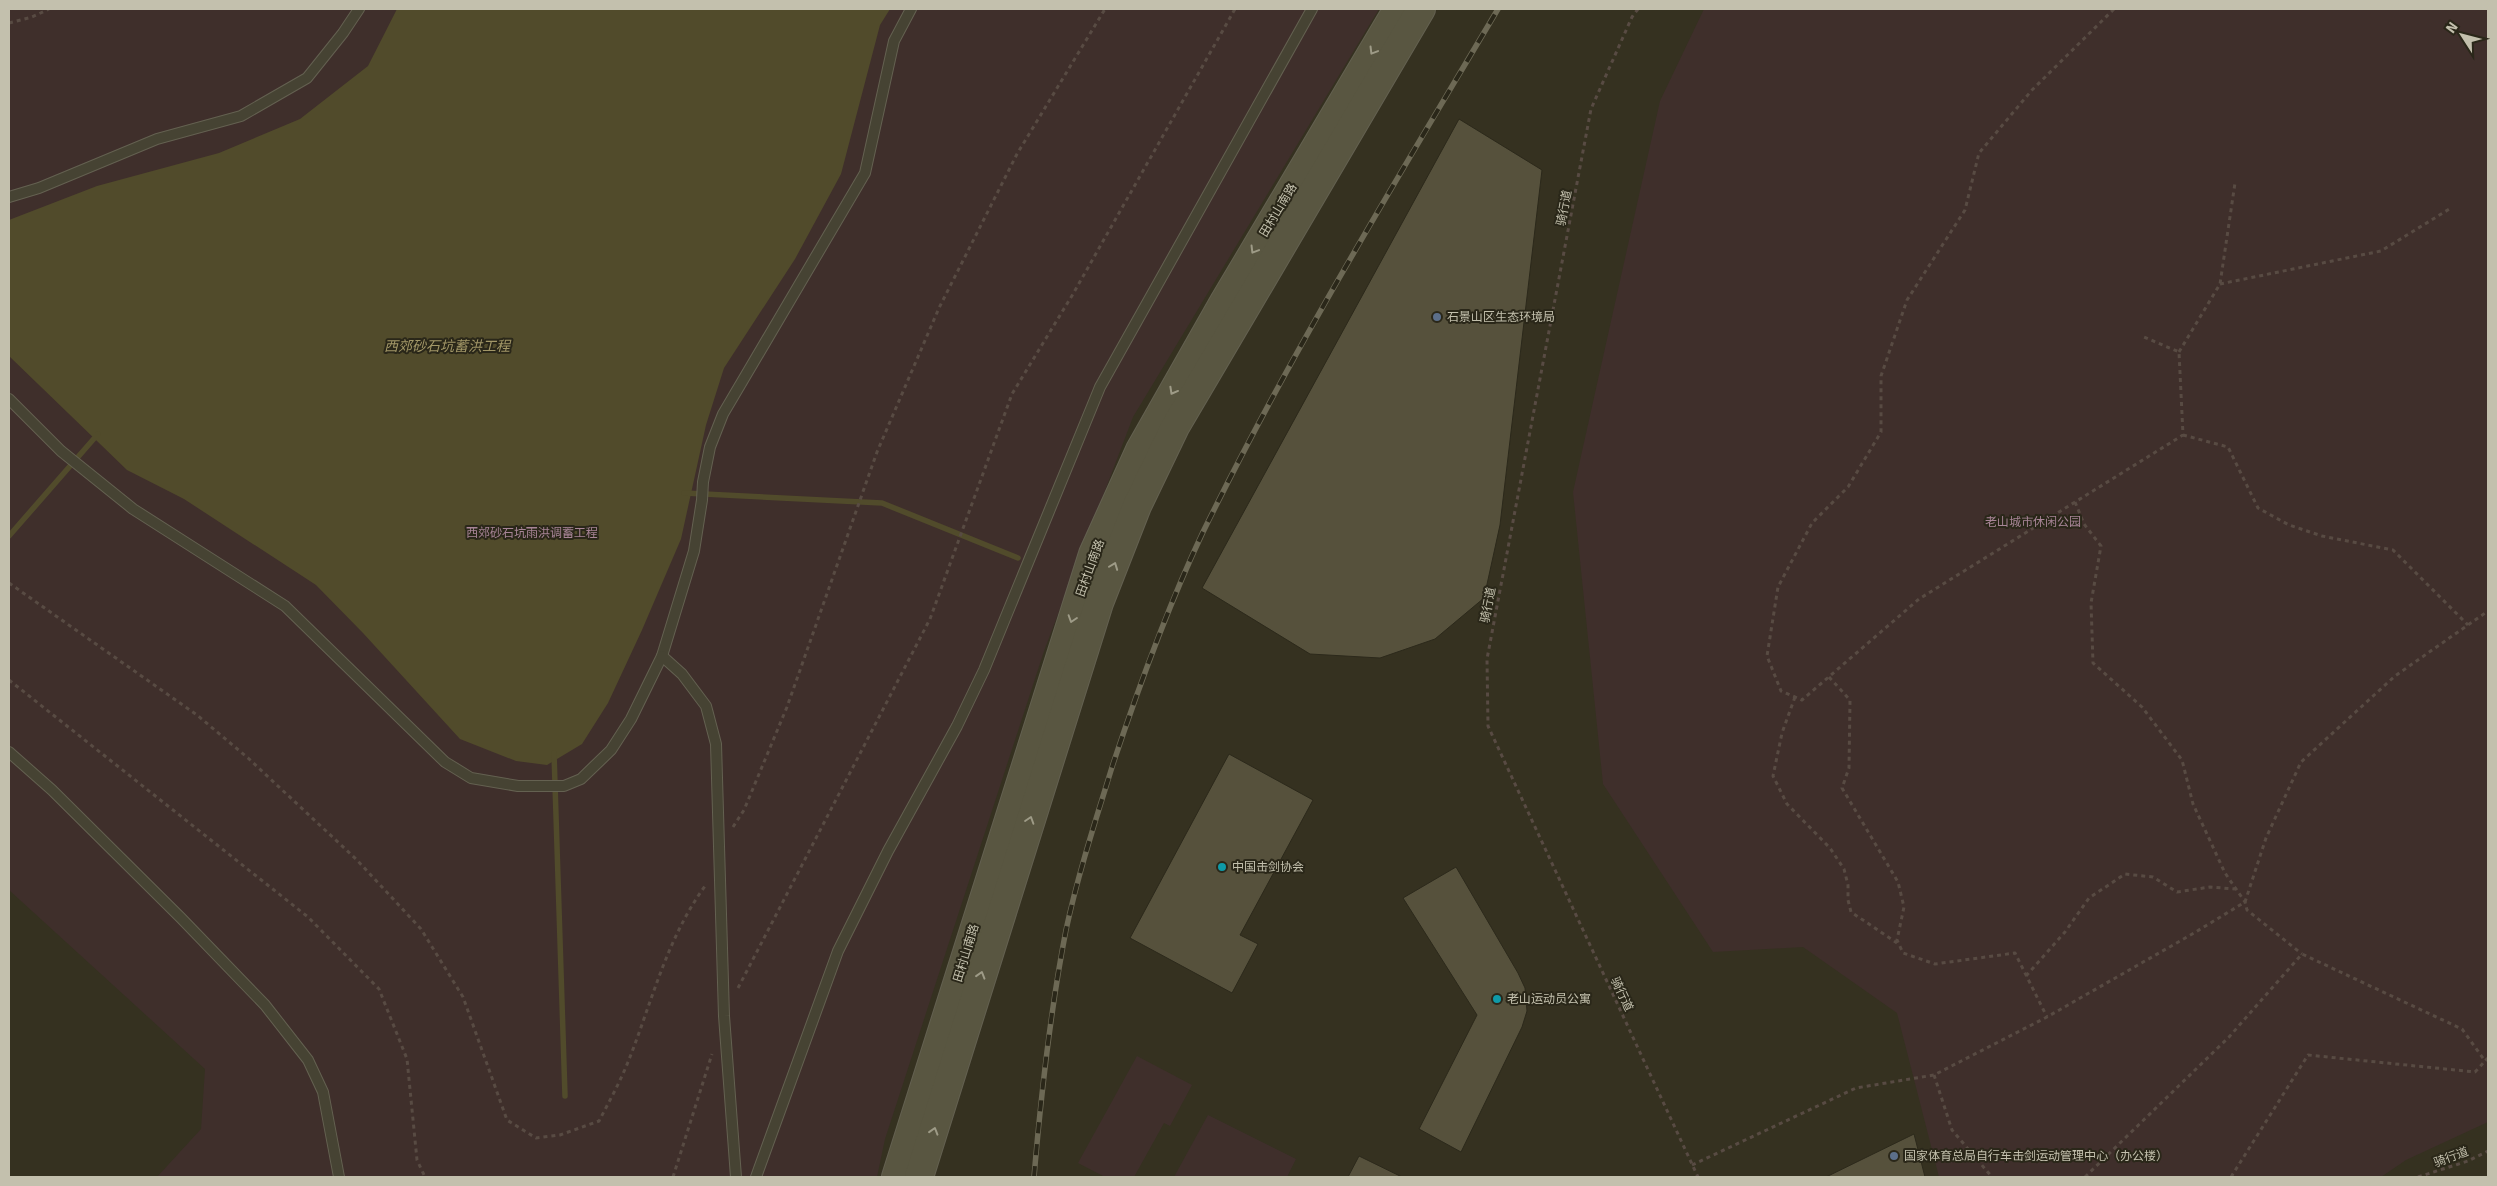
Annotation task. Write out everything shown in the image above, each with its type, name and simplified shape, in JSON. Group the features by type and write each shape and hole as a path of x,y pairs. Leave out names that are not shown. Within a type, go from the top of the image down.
{"main road":[{"name":"田村山南路","path":"896,1177 1094,554 1140,450 1224,302 1398,9"},
{"name":"田村山南路","path":"919,1177 1100,603 1137,506 1175,427 1421,9"}],"lane":[{"path":"9,197 39,188 157,139 241,116 307,78 343,33 359,9"},
{"path":"9,399 83,471 133,509 285,606 445,762 471,778 518,786 564,786 581,779 611,750 631,719 662,656 694,551 702,500 702,485 710,447 723,414 865,173 894,41 911,9"},
{"path":"756,1177 838,951 888,851 958,726 1100,386 1312,9"},
{"path":"662,656 682,674 706,706 716,744 724,1016 736,1177"},
{"path":"9,752 52,790 265,1005 308,1060 323,1092 339,1177"}],"path":[{"path":"9,23 32,17 49,9"},
{"path":"718,849 744,810 783,716 877,452 939,308 1012,162 1105,9"},
{"path":"673,1177 724,1016 930,620 1012,394 1073,294 1236,9"},
{"name":"骑行道","path":"1638,9 1632,17 1591,109 1487,659 1488,726 1698,1177"},
{"path":"2114,9 2032,90 1979,153 1965,210 1907,300 1881,376 1881,432 1848,487 1812,523 1778,587 1767,656 1781,691 1802,700 1920,599 2183,435 2228,447 2258,508 2282,521 2322,536 2393,550 2468,625"},
{"path":"2183,435 2179,352 2220,284 2235,183"},
{"path":"2220,284 2380,251 2451,208"},
{"path":"2144,336 2179,352"},
{"path":"2075,502 2084,524 2102,546 2091,603 2093,663 2142,707 2182,760 2193,804 2224,873 2244,902 2247,910 2302,954 2462,1029 2487,1060 2476,1072 2308,1054 2231,1177"},
{"path":"9,583 197,715 248,758 356,859 421,929 463,998 507,1120 536,1138 560,1135 599,1121 627,1063 666,955 691,906 719,867"},
{"path":"1692,1165 1856,1088 1934,1075 2047,1016 2194,933 2244,902 2266,838 2301,762 2395,676 2488,611"},
{"path":"1829,677 1850,700 1849,768 1842,788 1898,882 1904,907 1897,940 1903,953 1935,964 2015,953 2047,1016"},
{"path":"9,680 308,917 380,989 407,1060 418,1160 425,1177"},
{"path":"1795,697 1782,732 1773,776 1787,804 1830,848 1844,869 1848,885 1848,900 1852,912 1898,944"},
{"path":"2026,976 2065,932 2089,898 2125,874 2153,877 2177,892 2210,887 2234,889"},
{"path":"2085,1177 2229,1037 2302,954"},
{"path":"1934,1075 1952,1130 1992,1177"},
{"name":"骑行道","path":"2418,1177 2468,1161 2488,1151"}],"green space":[{"name":"西郊砂石坑雨洪调蓄工程","path":"9,9 1379,9 1133,417 1044,651 885,1139 877,1177 157,1177 201,1129 205,1069 9,890"},
{"name":"老山城市休闲公园","path":"1704,9 2488,9 2488,1122 2406,1160 2381,1177 1939,1177 1897,1013 1803,947 1713,952 1603,784 1573,492 1660,101"},
{"path":"1137,1056 1192,1085 1170,1126 1164,1123 1134,1177 1105,1177 1078,1163"},
{"path":"1208,1115 1296,1159 1287,1177 1174,1177"}],"water":[{"name":"西郊砂石坑蓄洪工程","path":"397,9 890,9 880,25 841,174 795,259 724,368 706,425 681,539 642,630 608,703 582,744 547,765 516,761 460,739 363,633 316,585 184,499 127,470 9,356 9,220 97,186 219,153 300,119 368,66"}],"building":[{"name":"石景山区生态环境局","path":"1459,119 1542,170 1500,525 1484,598 1435,639 1380,658 1310,654 1202,588"},
{"name":"中国击剑协会","path":"1229,754 1313,800 1240,935 1258,944 1232,993 1130,938"},
{"name":"老山运动员公寓","path":"1456,867 1518,973 1525,988 1527,1011 1522,1027 1461,1152 1419,1129 1477,1015 1403,898"},
{"name":"国家体育总局自行车击剑运动管理中心（办公楼）","path":"1914,1134 1925,1177 1826,1177"},
{"path":"1359,1156 1402,1177 1348,1177"}],"waterway":[{"path":"9,536 98,434"},
{"path":"684,493 882,503 1018,558"},
{"path":"554,753 565,1096"}],"railway":[{"path":"1034,1177 1043,1084 1066,930 1076,888 1113,764 1166,617 1203,532 1308,333 1498,9"}],"place":[{"name":"石景山区生态环境局","path":"1437,317"},
{"name":"中国击剑协会","path":"1222,867"},
{"name":"老山运动员公寓","path":"1497,999"},
{"name":"国家体育总局自行车击剑运动管理中心（办公楼）","path":"1894,1156"}]}
